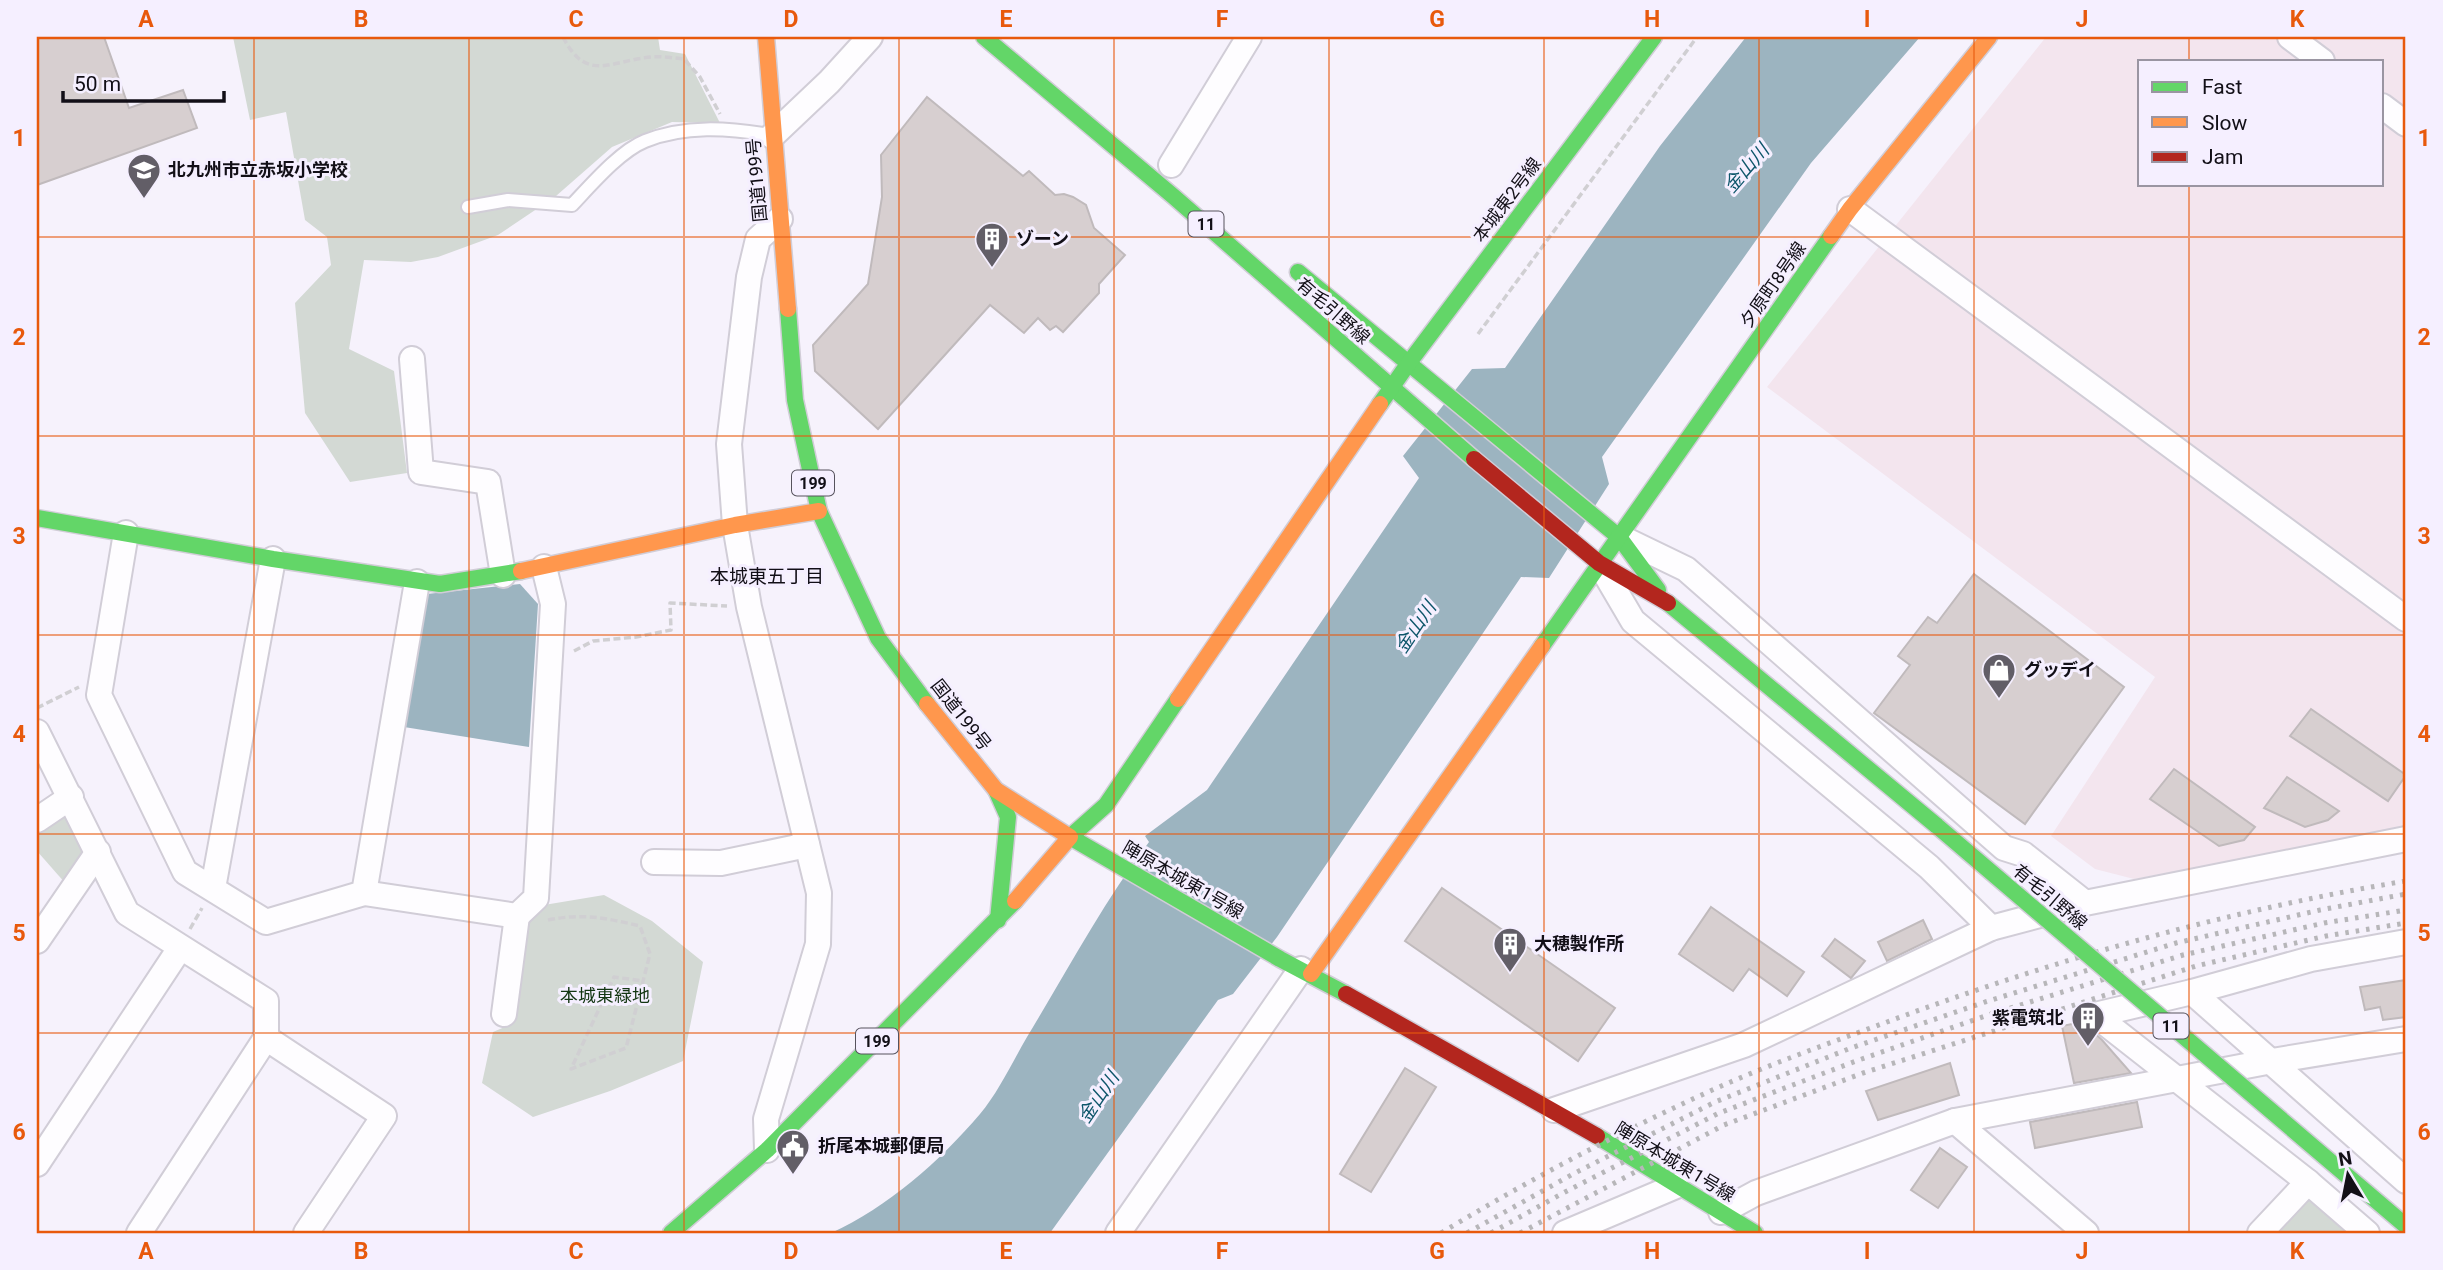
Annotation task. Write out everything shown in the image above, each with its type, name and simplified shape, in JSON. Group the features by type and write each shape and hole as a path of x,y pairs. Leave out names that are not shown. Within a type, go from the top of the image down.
{"main road":[{"name":"国道199号","path":"766,37 794,400 819,511 878,638 942,724 996,790 1070,837"},
{"name":"有毛引野線","path":"984,37 1173,196 1423,417 1591,556 1665,601 1937,826 2406,1226"},
{"name":"本城東2号線","path":"1391,388 1654,37"},
{"name":"夕原町8号線","path":"1297,967 1591,556 1850,209 1989,37"},
{"name":"有毛引野線","path":"1284,260 1611,530 1665,601"},
{"path":"1070,837 1106,805 1391,388"},
{"path":"37,518 273,559 440,584 503,575 735,525 819,511"},
{"name":"199","path":"996,790 1008,817 998,920"},
{"name":"陣原本城東1号線","path":"1070,837 1554,1110 1755,1233"},
{"name":"199","path":"671,1233 767,1150 998,920 1070,837"}],"street":[{"path":"772,135 829,82 870,37"},
{"path":"1171,165 1249,37"},
{"path":"2290,37 2321,60"},
{"path":"2384,108 2406,124"},
{"path":"1850,209 2406,619"},
{"path":"767,1150 766,1119 818,944 819,893 750,607 735,525 729,444 749,277 758,239 779,219"},
{"path":"412,359 421,472 488,482 503,575"},
{"path":"1611,530 1686,569 2004,848 2023,854 2085,902"},
{"path":"126,533 99,695 185,873 266,922 364,893 522,912"},
{"path":"1591,556 1633,621 1929,867 1991,928"},
{"path":"213,888 273,559"},
{"path":"504,1014 522,912 536,898 553,604 544,567"},
{"path":"364,893 417,582"},
{"path":"37,732 127,913 266,1000 266,1038 139,1233"},
{"path":"37,820 71,797"},
{"path":"1554,1110 1744,1045 1991,928 2085,902 2406,839"},
{"path":"654,862 721,863 807,845"},
{"path":"37,941 98,852"},
{"path":"2367,1233 2308,1182 2095,1016 2311,959 2406,942"},
{"path":"37,1164 180,948"},
{"path":"1118,1233 1297,967"},
{"path":"2192,992 2406,1181"},
{"path":"266,1038 384,1116 306,1233"},
{"path":"1721,1212 1756,1193 1955,1121 2272,1061 2406,1039"},
{"path":"1955,1121 2086,1233"},
{"path":"2260,1233 2308,1182"},
{"path":"1565,1233 1676,1186"}],"lane":[{"path":"468,207 508,200 572,205 604,171 643,142 672,133 727,128 772,135"}],"path":[{"path":"563,37 570,51 584,64 599,67 652,56 684,59 700,77 727,128"},
{"path":"1478,334 1697,37"},
{"path":"550,663 593,641 671,630 670,603 737,607"},
{"path":"37,708 102,676"},
{"path":"180,948 213,888"},
{"path":"522,912 536,923 569,915 597,916 640,926 650,954 626,1048 571,1069 614,977 643,981"}],"shaded area":[{"path":"2046,37 2406,37 2406,829 2134,879 2095,869 2051,836 2155,677 1767,387"}],"green space":[{"path":"233,37 658,37 660,50 685,54 720,123 672,122 612,147 556,196 498,235 438,257 411,262 364,260 349,349 394,371 407,473 350,482 305,413 295,303 331,265 327,237 305,220 286,112 250,120"},
{"path":"61,812 74,816 88,845 66,884 37,851 37,828"},
{"name":"本城東緑地","path":"604,895 652,921 703,962 683,1061 610,1091 533,1117 482,1083 493,1032 514,1023 526,918 538,906"},
{"path":"2311,1200 2350,1233 2271,1233 2299,1201"}],"water":[{"name":"金山川","path":"1746,37 1920,37 1811,163 1602,457 1609,484 1549,578 1521,577 1277,937 1233,994 1218,1000 1050,1233 831,1233 873,1210 912,1182 987,1106 1101,913 1149,842 1145,836 1207,790 1419,478 1403,456 1472,369 1505,368 1660,146"},
{"path":"520,584 538,604 529,747 404,727 427,594"}],"building":[{"path":"37,37 104,37 129,108 183,90 197,128 37,185"},
{"name":"ゾーン","path":"927,97 1023,176 1029,171 1055,195 1064,194 1086,205 1094,228 1125,255 1099,284 1099,293 1063,332 1056,326 1050,330 1038,318 1024,333 990,305 878,429 815,371 813,345 868,284 882,197 881,155"},
{"name":"グッデイ","path":"1974,574 2124,687 2025,824 1874,713 1910,665 1898,656 1928,617 1937,623"},
{"path":"2311,709 2406,775 2388,801 2290,736"},
{"path":"2174,769 2255,827 2244,840 2219,846 2150,799"},
{"path":"2287,777 2339,811 2328,820 2305,827 2264,808"},
{"name":"大穂製作所","path":"1442,888 1615,1008 1578,1061 1405,941"},
{"path":"1711,907 1804,972 1787,996 1749,969 1733,991 1679,954"},
{"path":"1923,920 1932,939 1887,961 1878,942"},
{"path":"1835,939 1865,961 1851,978 1822,956"},
{"path":"2406,980 2406,1017 2383,1020 2380,1007 2365,1010 2360,987"},
{"name":"紫電筑北","path":"2082,1022 2131,1073 2074,1083 2062,1026"},
{"path":"1950,1063 1959,1095 1878,1120 1866,1091"},
{"path":"1405,1068 1436,1087 1371,1192 1340,1174"},
{"path":"2137,1102 2142,1127 2035,1148 2030,1122"},
{"path":"1940,1148 1967,1167 1938,1208 1911,1190"}],"railway":[{"path":"1441,1233 1572,1159 1708,1092 1754,1072 1958,996 2084,956 2211,921 2406,881"},
{"path":"1467,1233 1573,1174 1715,1102 1851,1048 1985,1002 2176,943 2320,910 2406,894"},
{"path":"1491,1233 1719,1113 1856,1061 1991,1014 2183,955 2324,923 2406,910"},
{"path":"1520,1233 1724,1125 1863,1073 2196,966 2326,936 2406,923"}],"traffic: fast":[{"path":"984,37 1173,196 1474,459"},
{"path":"1380,404 1654,37"},
{"path":"1542,646 1831,236"},
{"path":"1298,272 1619,537 1658,590"},
{"path":"788,309 795,400 819,511 878,638 927,704"},
{"path":"37,518 273,559 440,584 521,571"},
{"path":"1668,603 1937,826"},
{"path":"1178,699 1106,805 1070,837 1280,959 1346,994"},
{"path":"996,790 1008,817 998,920"},
{"path":"1937,826 2406,1226"},
{"path":"671,1233 767,1150 1015,901"},
{"path":"1597,1136 1755,1233"}],"traffic: slow":[{"path":"766,37 788,309"},
{"path":"1831,236 1989,37"},
{"path":"1178,699 1380,404"},
{"path":"521,571 735,525 819,511"},
{"path":"1311,974 1542,646"},
{"path":"927,704 996,790 1070,837 1015,901"}],"traffic: jam":[{"path":"1474,459 1599,563 1668,603"},
{"path":"1346,994 1597,1136"}],"place":[{"name":"北九州市立赤坂小学校","path":"144,200"},
{"name":"ゾーン","path":"992,269"},
{"name":"グッデイ","path":"1999,700"},
{"name":"大穂製作所","path":"1510,974"},
{"name":"紫電筑北","path":"2088,1048"},
{"name":"折尾本城郵便局","path":"793,1176"}],"district":[{"name":"本城東五丁目","path":"767,576"}]}
